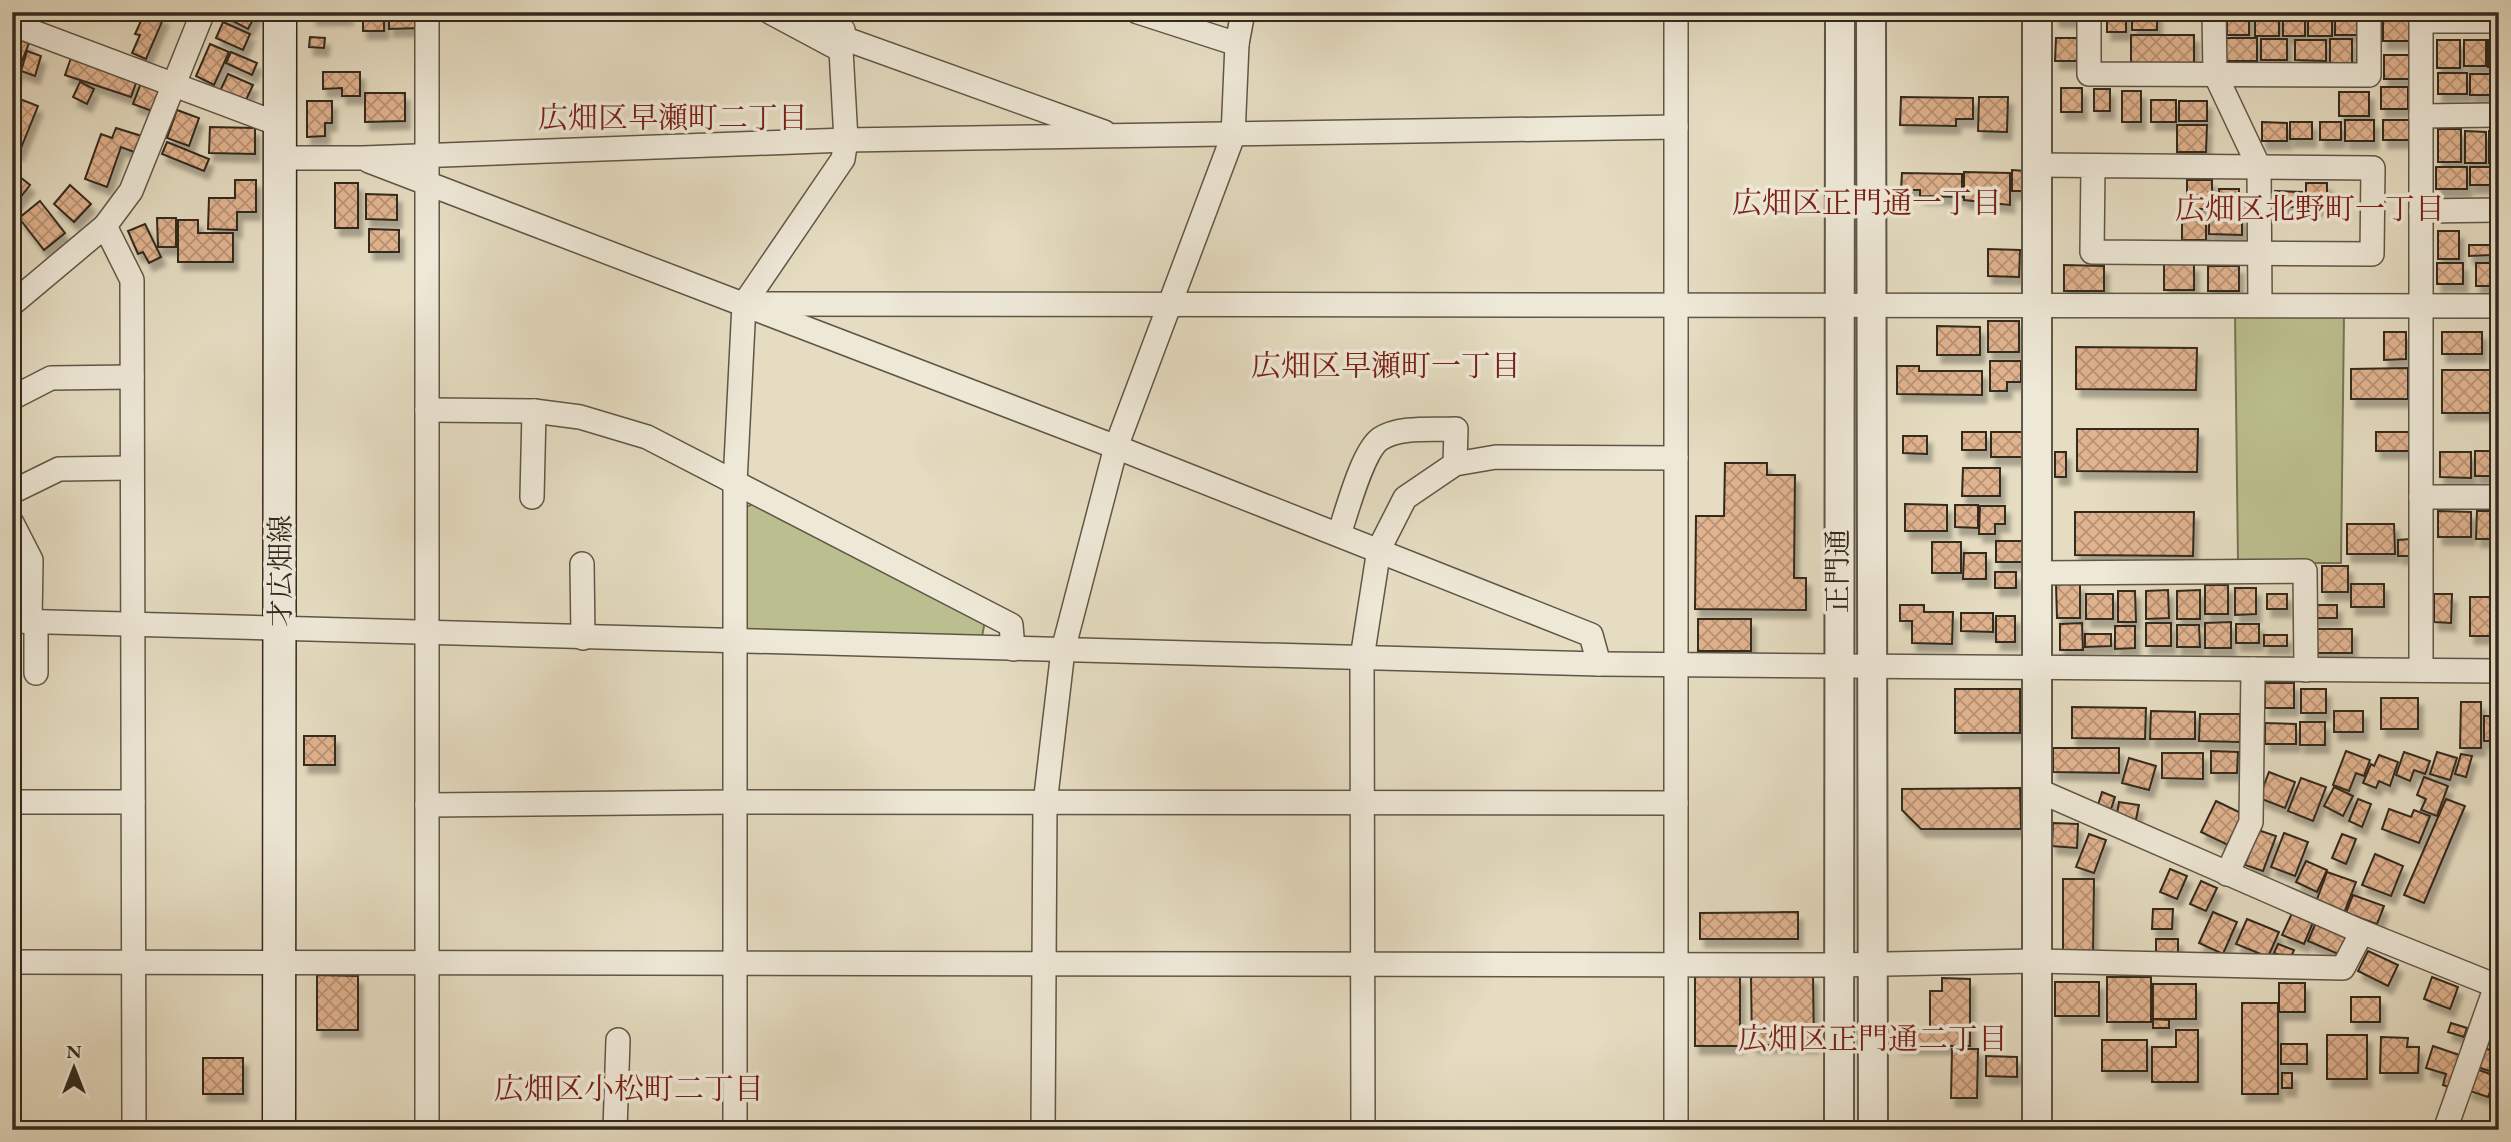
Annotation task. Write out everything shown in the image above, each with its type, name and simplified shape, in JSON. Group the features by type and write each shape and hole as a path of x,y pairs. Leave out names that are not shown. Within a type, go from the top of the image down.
{"main road":[{"name":"才広畑線","path":"279,1130 280,12"}],"street":[{"path":"12,304 105,226 131,191 177,85 203,12"},
{"path":"427,12 427,1130"},
{"path":"770,12 842,44 1120,137"},
{"path":"735,1130 735,483 744,304 843,159 846,140 843,30 812,15 813,12"},
{"path":"1138,12 1237,44"},
{"path":"1043,1130 1045,804 1063,650 1116,447 1233,135 1237,44 1242,12"},
{"path":"1676,12 1676,1130"},
{"name":"正門通","path":"1839,1130 1837,306 1840,12"},
{"name":"正門通","path":"1871,12 1869,306 1873,1130"},
{"path":"2037,12 2037,1130"},
{"path":"2089,12 2089,74 2369,75 2369,12"},
{"path":"2214,12 2215,74 2259,167 2260,305"},
{"path":"2421,670 2421,17 2499,21"},
{"path":"12,24 281,125"},
{"path":"2421,116 2499,115"},
{"path":"281,158 427,156 846,140 1676,127"},
{"path":"363,158 427,185 1379,549 1591,635 1599,664"},
{"path":"2037,165 2373,168 2372,254 2092,252 2092,166"},
{"path":"2421,211 2499,210"},
{"path":"105,226 132,280 134,1130"},
{"path":"744,304 2499,306"},
{"path":"12,398 51,378 132,377"},
{"path":"427,410 534,411 580,417 647,437 1011,625 1013,649"},
{"path":"532,497 534,411"},
{"path":"1339,534 1370,451 1381,439 1405,431 1455,429 1455,464"},
{"path":"1363,1130 1362,658 1379,549 1405,498 1455,464 1496,457 1676,458"},
{"path":"12,492 59,469 131,468"},
{"path":"2421,497 2499,497"},
{"path":"12,523 31,560 26,622 36,673"},
{"path":"582,564 583,638"},
{"path":"2037,573 2305,571 2306,670"},
{"path":"26,622 279,628 427,635 1599,664 2499,671"},
{"path":"2227,874 2251,822 2253,669"},
{"path":"2037,790 2362,932 2497,986 2445,1130"},
{"path":"12,802 133,802"},
{"path":"427,806 735,802 1676,803"},
{"path":"12,962 1873,964 2037,961 2343,968 2362,932"},
{"path":"615,1130 618,1040"}],"green space":[{"path":"2235,315 2344,315 2341,563 2238,563"},
{"path":"755,503 985,620 982,637 750,632 744,626 744,508"}],"building":[{"path":"145,12 164,17 146,59 132,53 140,35 135,34"},
{"path":"223,12 257,12 248,29 221,15"},
{"path":"312,12 348,12 348,17 312,17"},
{"path":"363,12 384,12 384,31 363,31"},
{"path":"389,12 420,12 420,28 389,29"},
{"path":"2055,12 2078,12 2078,19 2055,19"},
{"path":"2107,12 2126,12 2126,32 2107,32"},
{"path":"2132,12 2157,12 2157,30 2132,30"},
{"path":"2227,12 2249,12 2249,35 2227,35"},
{"path":"2255,12 2279,12 2279,36 2255,36"},
{"path":"2283,12 2305,12 2305,36 2283,36"},
{"path":"2308,12 2332,12 2332,36 2308,36"},
{"path":"2335,12 2359,12 2359,35 2335,35"},
{"path":"2383,20 2410,20 2410,41 2383,41"},
{"path":"223,22 250,34 243,50 216,38"},
{"path":"2131,35 2194,35 2194,65 2131,64"},
{"path":"310,37 325,38 324,48 309,47"},
{"path":"2056,38 2079,38 2079,61 2055,61"},
{"path":"2226,38 2257,38 2257,61 2226,61"},
{"path":"2261,39 2287,39 2287,60 2261,60"},
{"path":"2330,39 2352,39 2352,63 2330,63"},
{"path":"20,40 29,43 16,76 12,75 12,42 18,45"},
{"path":"2295,40 2326,40 2326,61 2295,60"},
{"path":"2437,40 2460,40 2460,68 2437,68"},
{"path":"2464,40 2486,40 2486,66 2464,66"},
{"path":"2488,40 2499,40 2499,67 2488,67"},
{"path":"210,44 229,52 214,85 196,76"},
{"path":"27,51 41,56 35,76 21,71"},
{"path":"231,52 257,63 252,75 226,63"},
{"path":"2384,55 2411,55 2411,79 2384,79"},
{"path":"71,58 137,80 131,97 65,75"},
{"path":"323,72 360,72 360,96 342,96 342,88 323,89"},
{"path":"2438,73 2467,73 2467,94 2438,94"},
{"path":"228,74 253,85 245,102 220,91"},
{"path":"2470,74 2498,74 2498,95 2470,95"},
{"path":"80,82 94,89 87,104 73,97"},
{"path":"141,83 168,93 160,114 133,104"},
{"path":"2381,87 2408,87 2408,109 2381,109"},
{"path":"2061,88 2082,88 2082,112 2061,112"},
{"path":"2094,89 2110,89 2110,111 2094,111"},
{"path":"2122,91 2141,91 2141,122 2122,122"},
{"path":"2339,92 2369,92 2369,116 2339,116"},
{"path":"365,93 405,93 405,121 365,122"},
{"path":"12,96 38,106 19,153 12,150"},
{"path":"1901,97 1973,98 1973,119 1956,119 1956,126 1900,125"},
{"path":"1979,97 2008,97 2007,132 1978,131"},
{"path":"2151,100 2176,100 2176,122 2151,122"},
{"path":"307,101 332,101 332,123 325,123 325,136 307,137"},
{"path":"2179,101 2207,101 2207,121 2179,121"},
{"path":"177,110 199,118 189,146 167,138"},
{"path":"2345,120 2374,120 2374,141 2345,141"},
{"path":"2383,120 2409,120 2409,140 2383,140"},
{"path":"2262,122 2287,123 2287,141 2262,141"},
{"path":"2290,122 2312,122 2312,139 2290,139"},
{"path":"2320,122 2341,122 2341,140 2320,140"},
{"path":"2177,125 2207,125 2206,152 2177,152"},
{"path":"210,127 255,128 255,154 209,153"},
{"path":"116,128 148,138 142,155 121,147 107,187 85,179 101,134 112,138"},
{"path":"2438,129 2461,129 2461,162 2438,162"},
{"path":"2465,131 2486,132 2486,163 2465,163"},
{"path":"2489,131 2499,131 2499,163 2489,163"},
{"path":"167,142 209,159 204,171 162,154"},
{"path":"2436,167 2467,167 2467,189 2436,189"},
{"path":"2470,167 2499,167 2499,185 2470,185"},
{"path":"2012,170 2025,171 2024,191 2012,191"},
{"path":"1964,172 2010,173 2010,205 1964,200"},
{"path":"15,173 30,185 12,208 12,176"},
{"path":"1902,173 1962,174 1962,197 1920,196 1920,190 1901,190"},
{"path":"235,180 256,180 256,212 237,212 237,230 208,229 209,198 235,198"},
{"path":"2187,180 2212,180 2212,209 2187,209"},
{"path":"335,183 358,183 358,228 335,228"},
{"path":"2306,183 2327,183 2327,207 2306,207"},
{"path":"70,185 91,204 74,222 54,204"},
{"path":"2219,189 2239,189 2239,210 2219,210"},
{"path":"2275,191 2302,192 2302,207 2275,207"},
{"path":"366,194 397,195 397,220 366,219"},
{"path":"40,201 65,233 44,250 19,218"},
{"path":"2209,216 2242,216 2242,235 2209,234"},
{"path":"2182,217 2206,217 2206,240 2182,240"},
{"path":"157,218 176,218 176,247 158,247"},
{"path":"178,220 198,220 198,233 233,233 233,262 178,262"},
{"path":"145,224 161,257 149,263 143,252 138,254 128,231"},
{"path":"369,229 399,230 399,252 369,252"},
{"path":"2494,229 2499,229 2499,258 2494,258"},
{"path":"2438,231 2459,231 2459,259 2438,259"},
{"path":"2469,245 2491,245 2491,255 2469,256"},
{"path":"1988,249 2020,250 2019,277 1988,276"},
{"path":"2437,263 2463,263 2463,284 2437,284"},
{"path":"2476,263 2498,263 2498,286 2476,286"},
{"path":"2164,264 2194,264 2194,290 2164,290"},
{"path":"2064,265 2104,266 2104,291 2064,291"},
{"path":"2208,266 2239,266 2239,291 2208,291"},
{"path":"1988,321 2019,321 2019,352 1988,352"},
{"path":"1937,326 1980,327 1980,355 1937,355"},
{"path":"2384,332 2406,332 2406,359 2384,360"},
{"path":"2442,332 2482,332 2482,354 2442,354"},
{"path":"2076,347 2197,348 2196,390 2076,389"},
{"path":"1990,361 2021,361 2021,382 2007,382 2007,391 1990,391"},
{"path":"1897,366 1919,366 1919,371 1982,371 1982,395 1897,394"},
{"path":"2408,368 2408,399 2351,399 2351,369"},
{"path":"2442,370 2499,370 2499,413 2442,413"},
{"path":"2077,429 2198,429 2197,472 2077,471"},
{"path":"1962,432 1986,432 1986,450 1962,450"},
{"path":"1991,432 2025,432 2025,457 1991,457"},
{"path":"2376,432 2410,432 2410,451 2376,451"},
{"path":"1903,436 1927,436 1927,454 1903,453"},
{"path":"2475,451 2499,451 2499,476 2475,476"},
{"path":"2055,452 2066,452 2066,477 2055,477"},
{"path":"2440,452 2471,452 2471,478 2440,477"},
{"path":"1725,463 1767,463 1767,475 1795,475 1794,578 1806,578 1806,610 1695,609 1696,516 1724,516"},
{"path":"1963,468 2000,468 2000,496 1962,496"},
{"path":"1905,504 1947,505 1947,531 1905,531"},
{"path":"1955,505 1978,505 1978,528 1955,527"},
{"path":"1980,506 2005,506 2005,524 1995,524 1995,534 1979,534"},
{"path":"2438,511 2471,512 2471,537 2438,537"},
{"path":"2477,511 2499,511 2499,539 2476,539"},
{"path":"2075,512 2194,512 2193,556 2075,555"},
{"path":"2347,524 2394,524 2395,554 2347,554"},
{"path":"2410,539 2410,556 2398,556 2398,540"},
{"path":"1996,541 2022,541 2022,562 1996,562"},
{"path":"1932,542 1961,542 1961,573 1932,573"},
{"path":"1964,553 1986,553 1986,579 1963,579"},
{"path":"2322,566 2348,566 2348,592 2322,592"},
{"path":"1995,572 2016,572 2016,588 1995,588"},
{"path":"2056,584 2080,584 2080,618 2057,618"},
{"path":"2351,584 2384,584 2384,607 2351,607"},
{"path":"2205,585 2228,585 2228,614 2205,614"},
{"path":"2235,588 2256,588 2256,614 2235,615"},
{"path":"2168,590 2169,618 2146,619 2146,591"},
{"path":"2200,590 2200,619 2177,619 2177,591"},
{"path":"2118,591 2135,591 2136,622 2118,622"},
{"path":"2086,594 2113,594 2113,619 2086,619"},
{"path":"2267,594 2287,594 2287,609 2267,609"},
{"path":"2434,594 2452,594 2451,623 2434,622"},
{"path":"2470,597 2499,597 2499,636 2470,636"},
{"path":"1900,605 1924,605 1924,612 1953,612 1952,644 1912,643 1912,621 1900,621"},
{"path":"2313,605 2337,605 2337,618 2313,618"},
{"path":"1961,613 1993,613 1993,632 1961,631"},
{"path":"1996,616 2015,616 2015,642 1996,642"},
{"path":"1698,619 1751,619 1751,651 1698,651"},
{"path":"2231,622 2231,648 2205,648 2205,623"},
{"path":"2082,623 2083,650 2060,650 2060,624"},
{"path":"2146,623 2171,623 2171,646 2146,646"},
{"path":"2236,624 2259,624 2259,643 2236,643"},
{"path":"2177,625 2199,625 2200,647 2177,647"},
{"path":"2115,626 2135,626 2135,648 2115,649"},
{"path":"2314,629 2352,629 2352,653 2314,653"},
{"path":"2085,634 2111,634 2111,646 2085,647"},
{"path":"2264,635 2287,635 2287,646 2264,646"},
{"path":"2265,683 2294,683 2294,708 2265,708"},
{"path":"1955,689 2020,689 2020,733 1955,733"},
{"path":"2301,689 2326,689 2326,713 2301,713"},
{"path":"2381,698 2418,698 2418,729 2381,729"},
{"path":"2461,702 2481,702 2481,748 2460,748"},
{"path":"2072,707 2146,708 2145,739 2072,738"},
{"path":"2151,711 2195,712 2195,739 2150,739"},
{"path":"2334,711 2363,711 2363,732 2334,732"},
{"path":"2200,714 2240,714 2240,742 2199,741"},
{"path":"2484,716 2498,716 2499,741 2484,741"},
{"path":"2300,722 2325,722 2325,745 2300,745"},
{"path":"2265,723 2296,724 2296,744 2265,744"},
{"path":"304,736 335,736 335,765 304,765"},
{"path":"2053,748 2119,748 2119,773 2053,772"},
{"path":"2211,751 2238,752 2237,773 2211,773"},
{"path":"2346,751 2370,760 2364,776 2356,773 2349,791 2333,785"},
{"path":"2404,752 2430,761 2425,774 2414,770 2410,781 2396,775"},
{"path":"2437,752 2457,758 2450,780 2430,774"},
{"path":"2162,753 2203,753 2203,779 2162,778"},
{"path":"2461,754 2472,756 2466,777 2455,774"},
{"path":"2379,755 2398,762 2390,786 2379,781 2376,788 2363,783 2371,764 2374,766"},
{"path":"2129,758 2156,766 2149,790 2122,783"},
{"path":"2269,772 2295,782 2285,808 2259,798"},
{"path":"2424,777 2448,786 2437,816 2421,810 2426,799 2417,795"},
{"path":"2301,778 2326,787 2313,821 2288,811"},
{"path":"2334,787 2353,796 2343,816 2324,806"},
{"path":"2020,788 2021,829 1921,829 1902,810 1902,789"},
{"path":"2102,792 2115,797 2110,812 2097,808"},
{"path":"2358,799 2371,804 2362,827 2349,821"},
{"path":"2446,799 2465,806 2424,903 2404,895"},
{"path":"2216,801 2243,814 2228,845 2201,832"},
{"path":"2119,802 2139,805 2135,824 2116,820"},
{"path":"2389,809 2411,817 2414,810 2430,816 2419,843 2382,829"},
{"path":"2053,823 2078,824 2077,848 2052,846"},
{"path":"2258,830 2276,836 2263,871 2245,865"},
{"path":"2284,833 2308,842 2295,876 2271,867"},
{"path":"2089,834 2106,840 2094,873 2076,867"},
{"path":"2342,834 2356,839 2346,864 2332,858"},
{"path":"2375,854 2403,866 2391,896 2362,885"},
{"path":"2306,861 2327,870 2317,892 2296,882"},
{"path":"2170,869 2187,876 2177,899 2160,892"},
{"path":"2327,872 2356,882 2344,913 2316,902"},
{"path":"2063,879 2094,879 2093,953 2063,953"},
{"path":"2201,881 2217,888 2206,911 2190,904"},
{"path":"2353,895 2384,906 2377,924 2346,913"},
{"path":"2153,909 2173,909 2172,929 2152,929"},
{"path":"2293,911 2314,920 2304,944 2282,935"},
{"path":"1798,912 1798,939 1700,939 1700,913"},
{"path":"2213,912 2237,922 2223,954 2199,943"},
{"path":"2247,919 2279,932 2268,957 2236,944"},
{"path":"2317,920 2352,934 2343,956 2308,941"},
{"path":"2156,939 2178,939 2178,954 2156,954"},
{"path":"2278,944 2294,950 2290,959 2274,953"},
{"path":"2368,951 2398,965 2388,986 2358,971"},
{"path":"317,975 358,976 358,1030 317,1030"},
{"path":"1695,976 1740,976 1740,1046 1695,1046"},
{"path":"1813,976 1814,1045 1752,1045 1751,977"},
{"path":"2107,977 2151,977 2151,1022 2107,1022"},
{"path":"2432,977 2458,987 2450,1009 2424,999"},
{"path":"1942,978 1970,979 1970,1046 1898,1046 1898,1030 1930,1030 1930,991 1942,991"},
{"path":"2055,982 2099,982 2099,1016 2055,1016"},
{"path":"2279,983 2305,983 2305,1012 2279,1012"},
{"path":"2153,984 2196,984 2196,1019 2153,1019"},
{"path":"2351,997 2380,997 2380,1022 2351,1022"},
{"path":"2242,1003 2278,1003 2278,1094 2242,1094"},
{"path":"2153,1019 2169,1020 2169,1028 2153,1028"},
{"path":"2451,1023 2467,1028 2464,1037 2448,1032"},
{"path":"2493,1025 2499,1027 2499,1046 2487,1041"},
{"path":"2176,1030 2198,1030 2198,1082 2152,1082 2152,1047 2176,1047"},
{"path":"2327,1035 2367,1035 2367,1079 2327,1079"},
{"path":"2381,1037 2408,1038 2407,1047 2419,1047 2418,1073 2380,1073"},
{"path":"2102,1040 2147,1040 2147,1071 2102,1071"},
{"path":"2281,1044 2307,1044 2307,1064 2281,1064"},
{"path":"2433,1046 2465,1057 2455,1089 2443,1085 2446,1074 2426,1068"},
{"path":"2484,1048 2499,1053 2496,1073 2477,1067"},
{"path":"1952,1049 1978,1049 1977,1098 1951,1098"},
{"path":"1986,1056 2017,1057 2017,1077 1986,1076"},
{"path":"203,1058 243,1058 243,1094 203,1094"},
{"path":"2476,1069 2496,1076 2488,1097 2467,1090"},
{"path":"2282,1073 2292,1073 2292,1088 2282,1088"}],"district":[{"name":"広畑区早瀬町二丁目","path":"673,118"},
{"name":"広畑区正門通一丁目","path":"1867,203"},
{"name":"広畑区北野町一丁目","path":"2310,209"},
{"name":"広畑区早瀬町一丁目","path":"1386,366"},
{"name":"広畑区正門通二丁目","path":"1873,1039"},
{"name":"広畑区小松町二丁目","path":"629,1089"}]}
